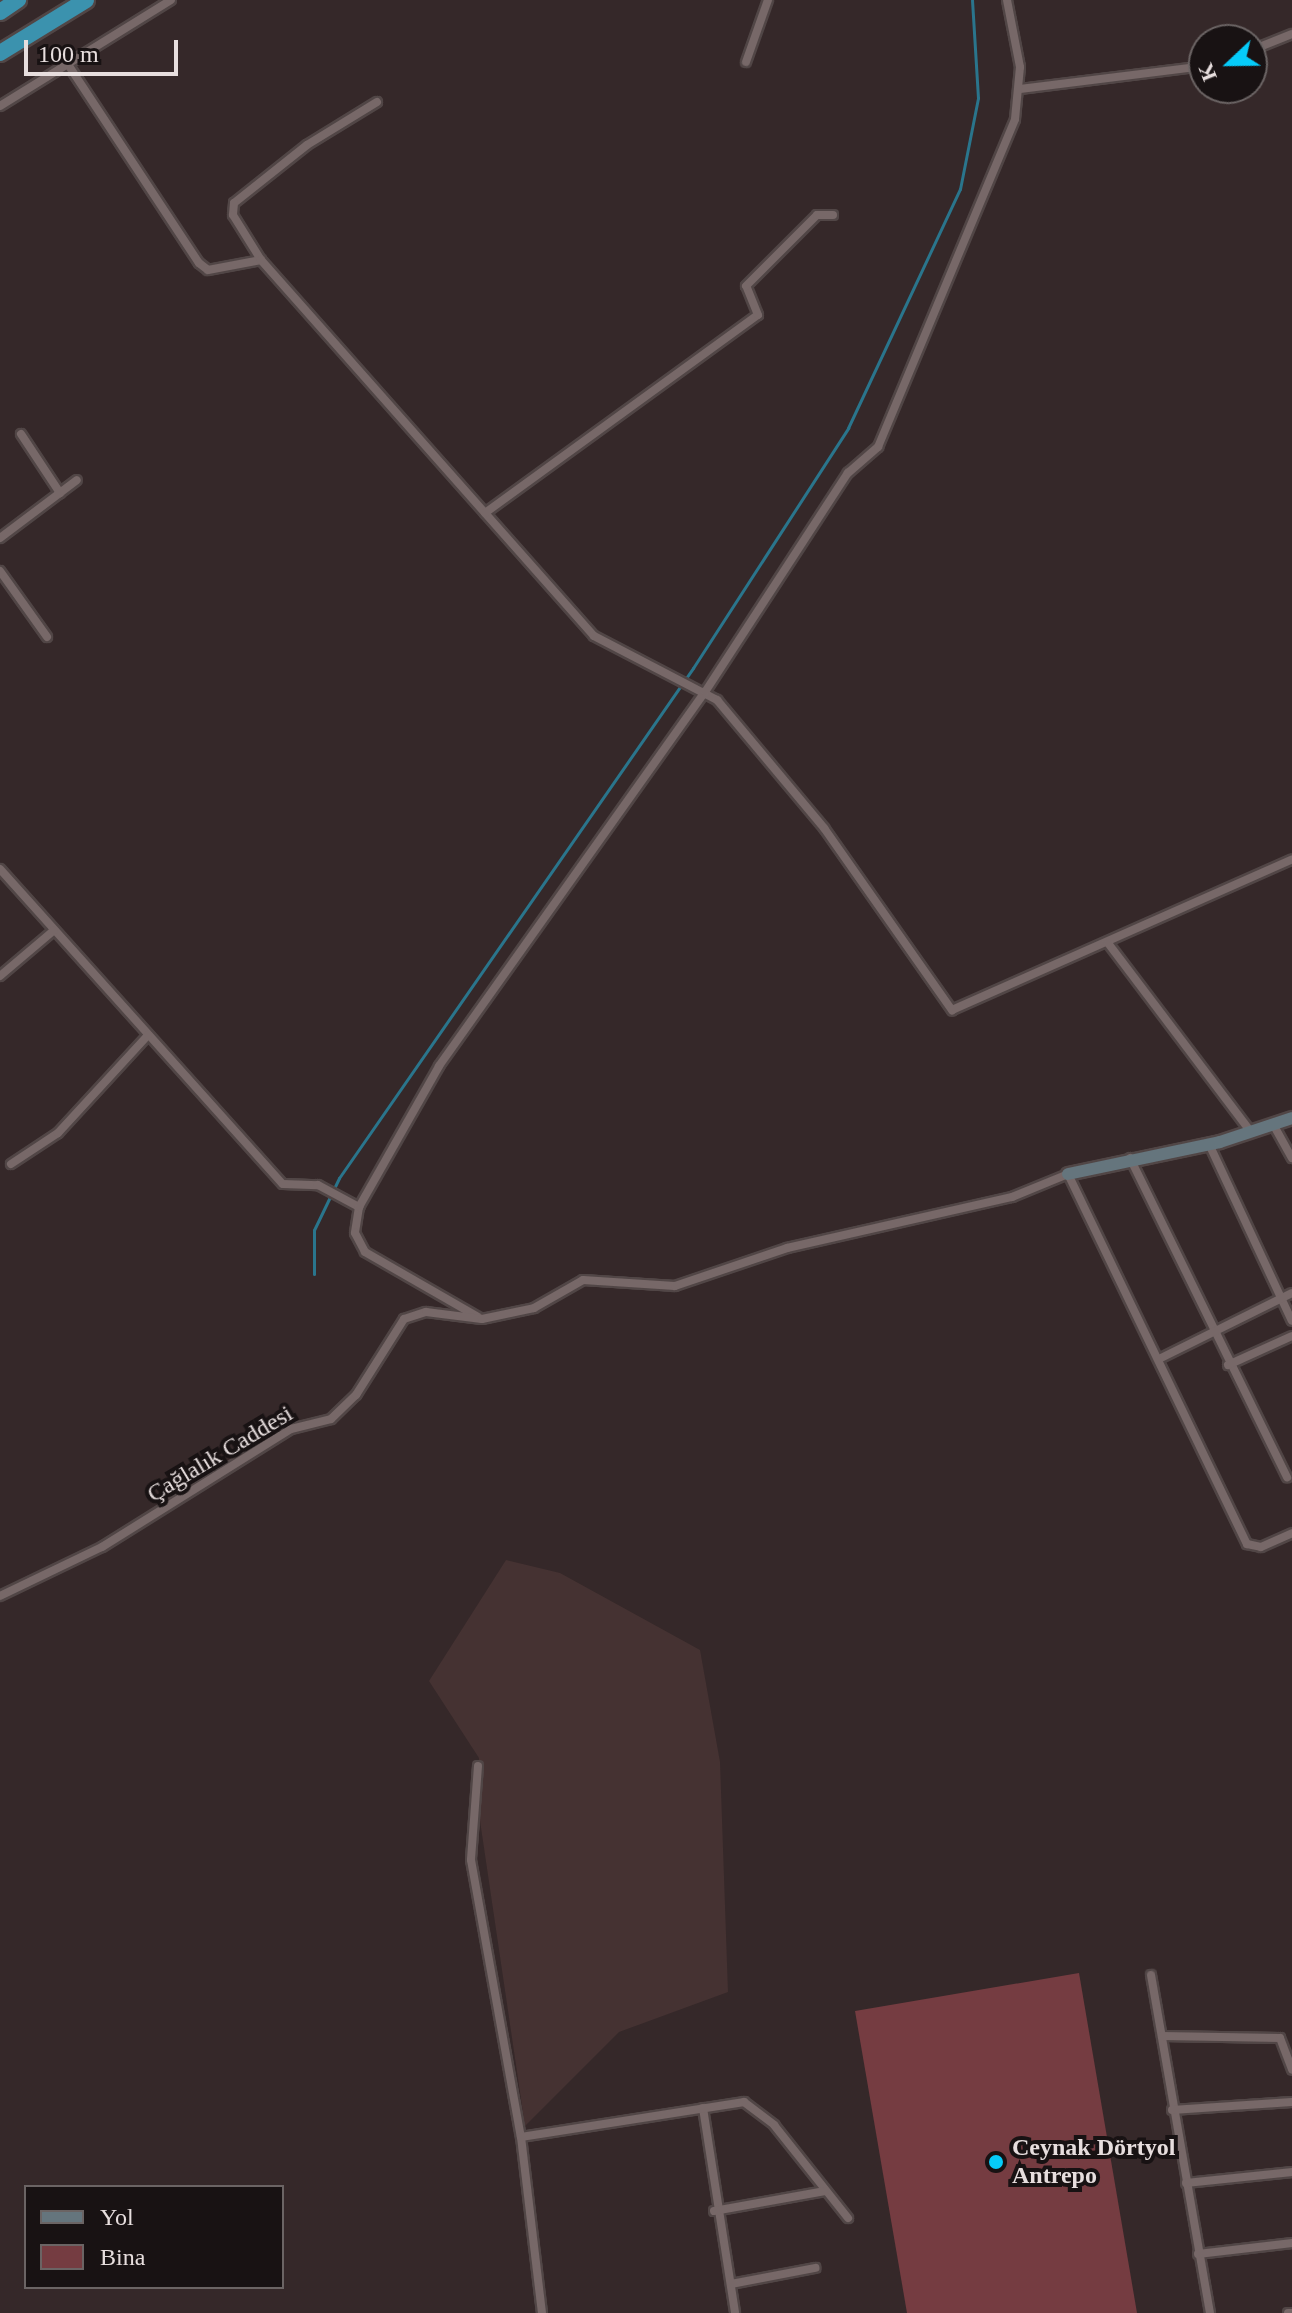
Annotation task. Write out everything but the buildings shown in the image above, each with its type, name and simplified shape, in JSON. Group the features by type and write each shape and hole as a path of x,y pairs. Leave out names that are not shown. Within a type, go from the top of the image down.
{"highway":[{"path":"0,12 18,0"},
{"path":"0,53 86,0"}],"street":[{"path":"0,106 171,0"},
{"path":"746,62 768,0"},
{"path":"1007,0 1020,89 994,179 878,447 848,473 439,1066 359,1207 355,1233 365,1252 482,1319 534,1308 583,1280 675,1286 787,1248 1012,1197 1068,1174 1129,1157 1209,1144 1292,1118"},
{"path":"1268,44 1292,34"},
{"path":"69,66 199,263 208,270 261,260"},
{"path":"1020,89 1188,68"},
{"path":"377,102 234,203 233,215 261,260 594,636 701,690 824,828 952,1010 1292,859"},
{"path":"485,513 758,315 746,286 817,215 833,215"},
{"path":"21,434 60,493"},
{"path":"0,538 77,480"},
{"path":"0,571 47,637"},
{"path":"0,869 283,1184 318,1185 359,1207"},
{"path":"0,976 53,931"},
{"path":"1108,943 1251,1132"},
{"path":"11,1164 58,1133 148,1035"},
{"path":"1273,1124 1292,1158"},
{"path":"1209,1144 1292,1321"},
{"path":"1129,1157 1211,1334 1287,1477"},
{"path":"1068,1174 1161,1358 1247,1544 1261,1547 1292,1533"},
{"path":"1161,1358 1292,1293"},
{"name":"Çağlalık Caddesi","path":"0,1596 102,1547 291,1429 331,1419 356,1395 404,1319 426,1312 482,1319"},
{"path":"1228,1365 1292,1336"},
{"path":"478,1766 471,1860 521,2137 542,2313"},
{"path":"1151,1975 1172,2110 1210,2313"},
{"path":"1162,2036 1280,2038 1292,2070"},
{"path":"521,2137 744,2102 774,2125 848,2218"},
{"path":"1172,2110 1292,2102"},
{"path":"703,2108 714,2211 735,2313"},
{"path":"1186,2183 1292,2172"},
{"path":"714,2211 825,2191"},
{"path":"1198,2254 1292,2243"},
{"path":"731,2284 815,2268"}],"shaded area":[{"path":"506,1560 560,1573 700,1650 720,1762 728,1992 619,2032 525,2126 479,1814 479,1758 429,1681"}],"waterway":[{"path":"314,1274 314,1230 339,1178 693,668 848,428 960,189 978,98 972,0"}],"place":[{"name":"Ceynak Dörtyol Antrepo","path":"996,2162"}]}
